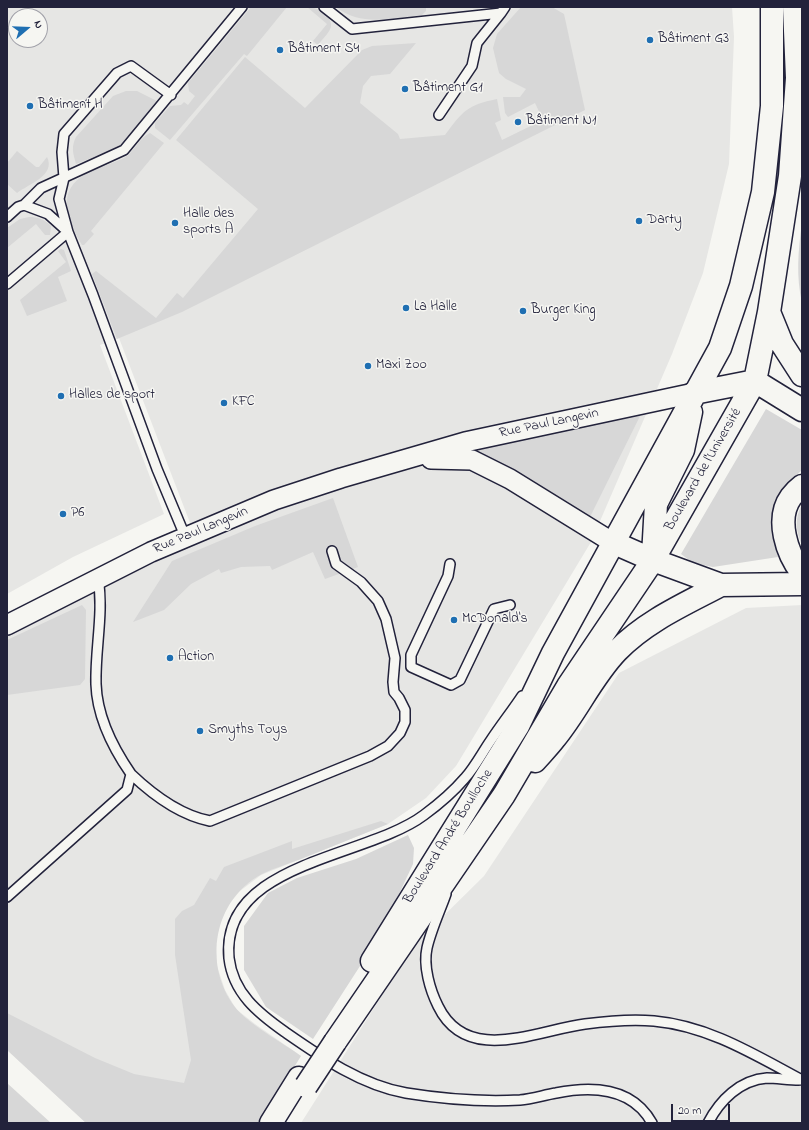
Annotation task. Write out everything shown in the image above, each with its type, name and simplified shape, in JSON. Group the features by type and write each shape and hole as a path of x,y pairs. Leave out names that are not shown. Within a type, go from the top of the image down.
{"main road":[{"path":"772,7 772,106 762,192 756,225 741,286 720,348 612,542 653,560 721,585 802,584"},
{"name":"Boulevard de l'Université","path":"653,560 755,380 770,312 790,176 795,127 797,78 794,7"},
{"name":"Boulevard de l'Université","path":"770,312 782,344 802,375"},
{"path":"755,380 802,410"},
{"name":"Boulevard de l'Université","path":"694,393 755,380"},
{"path":"653,560 656,504 683,450 694,393"},
{"path":"802,486 790,497 783,517 786,543 802,573"},
{"name":"Boulevard André Boulloche","path":"271,1123 303,1082 331,1038 518,726 553,653 612,542"},
{"name":"Boulevard André Boulloche","path":"331,1038 504,795 568,686 653,560"},
{"path":"504,795 556,738 589,686 618,651 644,628 666,614 721,585"},
{"name":"Boulevard André Boulloche","path":"284,1123 303,1082"}],"street":[{"name":"Rue Paul Langevin","path":"7,624 185,536 274,500 341,478 465,442 694,393"},
{"name":"Rue Paul Langevin","path":"405,460 449,458 472,460 510,479 612,542"}],"lane":[{"path":"7,217 18,207 24,205 41,188 124,150 171,95 242,7"},
{"path":"324,7 352,29 503,10"},
{"path":"439,115 472,66 477,43 503,10"},
{"path":"171,95 130,66 117,73 64,134 62,152 64,178 59,199 68,232 93,295 157,469 185,536"},
{"path":"24,205 48,214 68,232"},
{"path":"7,284 68,232"},
{"path":"98,578 101,594 96,685 100,710 108,733 120,757 131,774 146,789 175,808 196,818 210,821 370,756 388,746 400,733 405,722 405,710 394,692 393,682 395,658 386,619 378,601 361,582 336,564 332,551"},
{"path":"450,564 448,576 411,655 411,667 451,685 460,680 494,609 510,605"},
{"path":"553,653 467,776 441,801 422,816 396,832 277,877 255,893 239,913 233,926 229,953 230,967 241,993 264,1017 336,1065 372,1083 404,1092 501,1100 523,1100 581,1089 606,1090 620,1093 633,1101 652,1123"},
{"path":"7,897 127,790 131,774"},
{"path":"459,859 426,949 427,974 433,997 443,1017 454,1029 473,1037 495,1041 523,1038 584,1024 634,1020 656,1022 704,1032 743,1049 802,1080"},
{"path":"708,1123 723,1099 738,1088 767,1078 802,1080"}],"shaded area":[{"path":"7,7 732,7 734,37 729,164 703,273 672,354 591,542 456,766 426,798 388,824 261,875 240,891 229,904 220,922 216,941 217,966 225,990 236,1009 301,1056 86,1123 7,1050 7,636 197,541 119,338 100,345 164,514 73,557 7,594"},
{"path":"251,7 287,7 247,56 244,54 170,140 155,128 155,123 170,106 181,105 184,102 188,105 195,96 189,91 188,83"},
{"path":"307,7 312,7 318,10 331,22 330,30 318,45 313,41 327,24"},
{"path":"336,7 426,7 426,11 422,15 377,20 355,17"},
{"path":"521,7 552,7 564,14 585,110 182,312 117,339 92,274 96,271 156,318 177,293 183,298 258,209 176,140 245,57 305,108 362,50 372,46 416,43 390,74 371,76 363,86 360,103 398,134 400,139 445,135 456,120 466,110 487,101 497,99 501,120 495,123 502,140 543,120 535,103 508,117 505,113 503,97 520,97 526,89 506,79 499,73 493,48 497,34"},
{"path":"126,91 137,91 157,101 123,143 114,149 76,164 73,144 76,137 113,96"},
{"path":"150,133 164,143 91,231 94,234 84,245 82,245 72,225 67,206 67,197 71,188 77,180 87,173 124,158 146,135"},
{"path":"17,151 36,167 39,167 47,157 49,163 45,174 17,193 7,184 7,163"},
{"path":"29,217 41,219 51,226 50,235 45,235 36,224 7,248 7,228 20,219"},
{"path":"802,223 802,303 798,263"},
{"path":"61,249 64,250 71,271 58,277 67,301 27,316 20,300 66,262 58,251"},
{"path":"766,409 802,430 802,470 784,490 776,509 775,519 778,557 713,567 693,563 681,554"},
{"path":"642,412 590,517 521,473 472,451 472,446"},
{"path":"333,498 358,567 325,579 313,552 272,570 270,566 241,567 221,573 219,569 191,584 164,610 133,622 172,561 255,526"},
{"path":"802,504 802,546 798,535 797,520"},
{"path":"82,605 86,610 85,679 80,685 7,695 7,640"},
{"path":"802,605 802,1123 301,1123 414,945 484,876 619,673 746,608"},
{"path":"381,821 388,824 262,874 245,885 223,916 218,934 217,953 219,972 225,990 235,1007 248,1020 301,1056 260,1123 86,1123 7,1050 7,1013 95,1058 134,1074 184,1083 191,1060 175,955 175,919 182,911 194,905 210,878 216,881 224,867 292,841 292,849"},
{"path":"408,835 414,848 413,864 380,935 313,1039 266,1007 244,970 244,926 268,893 297,878 356,859"},
{"path":"7,1083 51,1123 7,1123"}],"place":[{"name":"Bâtiment G3","path":"650,40"},
{"name":"Bâtiment S4","path":"280,50"},
{"name":"Bâtiment G1","path":"405,89"},
{"name":"Bâtiment H","path":"30,106"},
{"name":"Bâtiment N1","path":"518,122"},
{"name":"Darty","path":"639,221"},
{"name":"Halle des sports A","path":"175,223"},
{"name":"La Halle","path":"406,308"},
{"name":"Burger King","path":"523,311"},
{"name":"Maxi Zoo","path":"368,366"},
{"name":"Halles de sport","path":"61,396"},
{"name":"KFC","path":"224,403"},
{"name":"P6","path":"63,514"},
{"name":"McDonald's","path":"454,620"},
{"name":"Action","path":"170,658"},
{"name":"Smyths Toys","path":"200,731"}]}
